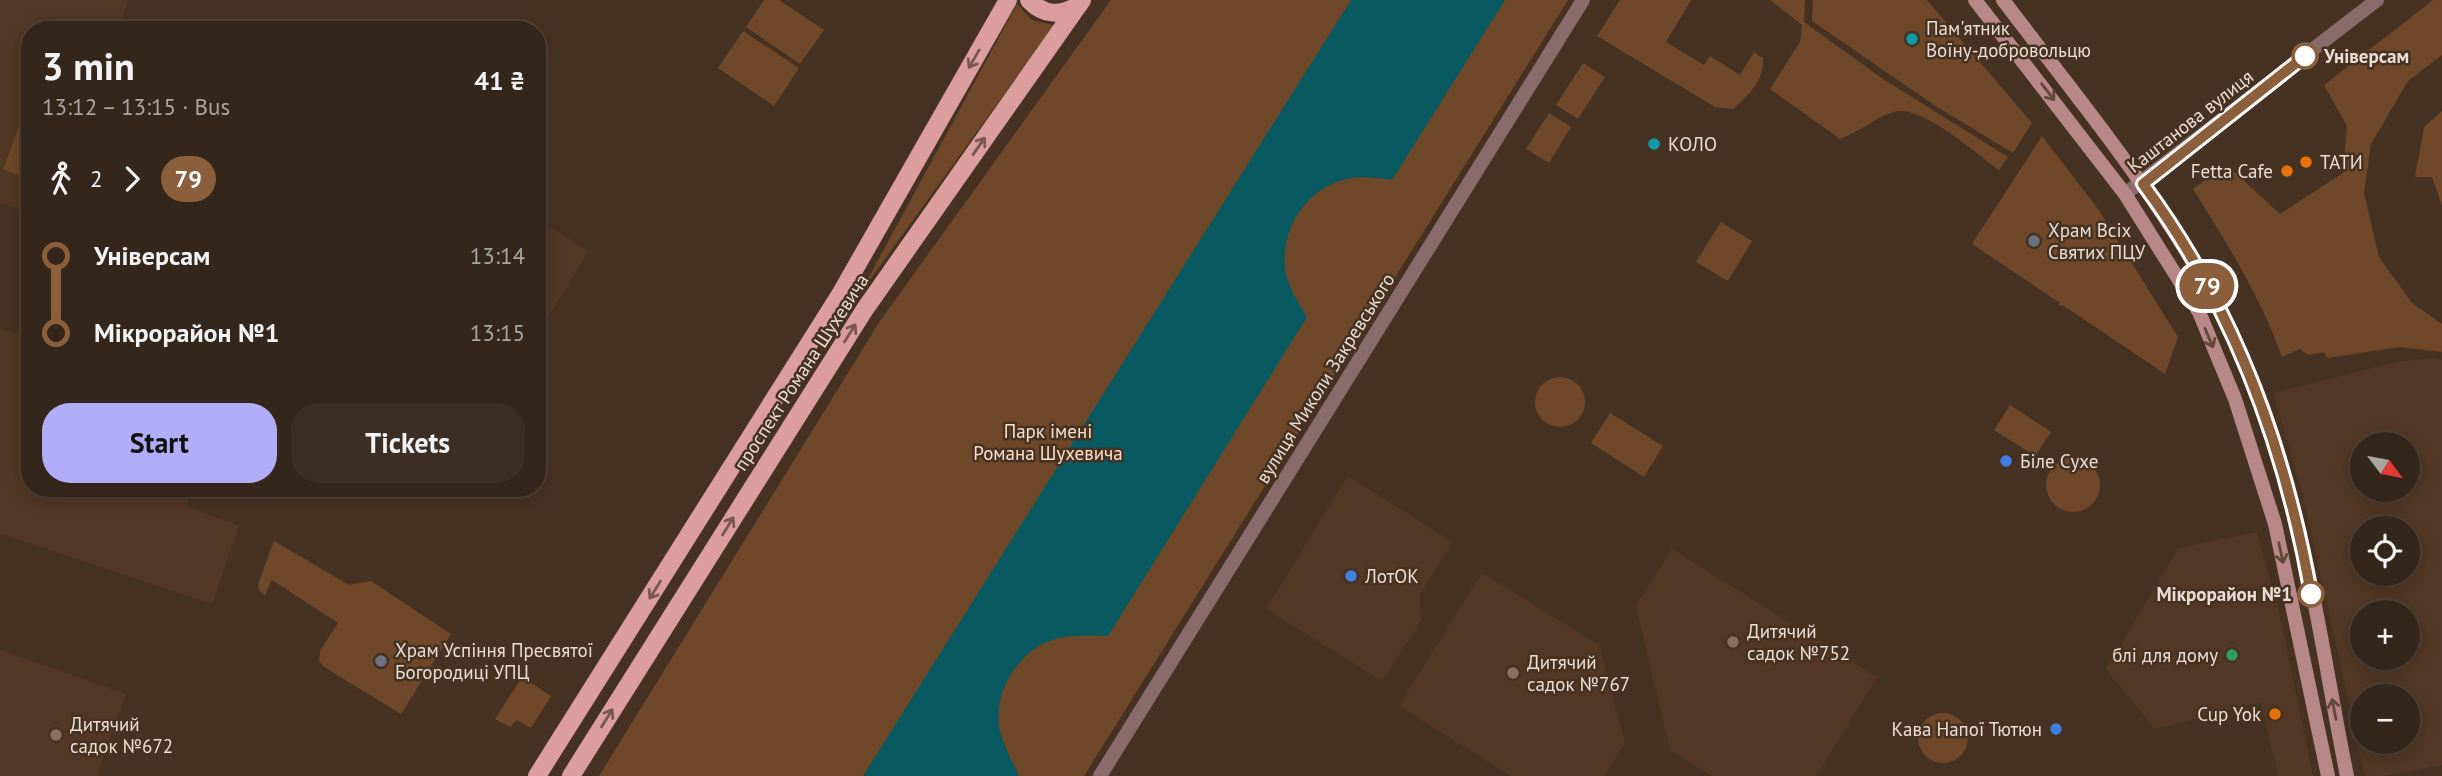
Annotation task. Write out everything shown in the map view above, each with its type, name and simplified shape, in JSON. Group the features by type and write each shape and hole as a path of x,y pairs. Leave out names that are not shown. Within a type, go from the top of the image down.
{"main road":[{"name":"проспект Романа Шухевича","path":"537,776 841,293 1007,0"},
{"path":"1029,0 1049,13 1060,14 1080,3"},
{"path":"1975,0 2125,194 2199,312 2253,450 2275,524 2328,776"},
{"path":"2003,0 2143,184 2190,254 2256,389 2287,482 2347,776"},
{"name":"проспект Романа Шухевича","path":"571,776 864,309 1080,3"}],"street":[{"name":"вулиця Миколи Закревського","path":"1100,776 1583,0"},
{"name":"Каштанова вулиця","path":"2125,194 2143,184 2378,0"}],"shaded area":[{"path":"0,0 128,0 121,21 21,21 21,210 0,203"},
{"path":"546,225 588,251 546,321"},
{"path":"21,324 21,497 190,497 187,506 239,526 212,604 0,533 0,329 17,335"},
{"path":"2432,358 2442,360 2442,765 2383,776 2365,776 2360,754 2420,754 2420,684 2350,684 2350,708 2301,488 2273,393 2396,362"},
{"path":"1348,476 1452,542 1419,596 1421,620 1382,681 1266,609"},
{"path":"2257,532 2281,620 2313,776 2278,776 2261,702 2155,729 2106,669 2179,548"},
{"name":"Дитячий садок №752","path":"1672,549 1877,677 1816,776 1712,776 1670,750 1636,606"},
{"name":"Дитячий садок №767","path":"1482,573 1599,645 1625,743 1604,776 1511,776 1399,706"},
{"name":"Дитячий садок №672","path":"0,650 126,694 97,776 0,776"}],"green space":[{"path":"764,0 779,0 824,30 800,64 746,27"},
{"name":"Парк імені Романа Шухевича","path":"1111,0 1568,0 1084,776 599,776 880,321"},
{"path":"1620,0 1691,0 1666,42 1704,65 1710,56 1740,75 1754,52 1763,58 1758,80 1733,109 1715,107 1597,36"},
{"path":"1770,0 1805,0 1804,22 1883,79 2008,157 1999,170 1948,132 1918,115 1905,111 1893,112 1840,139 1770,89 1800,42 1802,25"},
{"path":"1813,0 1927,0 2032,123 2013,153 1934,105 1812,21"},
{"path":"2433,0 2442,0 2442,55 2408,81 2371,144 2364,193 2379,257 2412,303 2442,324 2442,352 2400,347 2327,358 2324,352 2308,355 2300,349 2282,357 2253,291 2193,189 2227,165 2280,214 2343,173 2347,126 2324,85"},
{"path":"1017,4 1032,20 1054,25 859,295"},
{"path":"743,31 799,68 774,106 718,68"},
{"path":"1583,63 1605,77 1578,119 1556,105"},
{"path":"2442,111 2442,206 2432,177 2415,177 2424,127"},
{"path":"1549,113 1571,127 1549,163 1526,149"},
{"path":"21,122 21,176 3,169"},
{"path":"2042,136 2098,209 2178,337 2165,374 2064,306 2058,305 2060,303 1972,244"},
{"path":"1721,222 1752,241 1728,281 1696,262"},
{"path":"1560,377 1577,385 1585,402 1577,419 1560,427 1543,419 1535,402 1543,385"},
{"path":"2010,405 2051,432 2035,456 1994,430"},
{"path":"1610,413 1663,446 1644,477 1591,443"},
{"path":"2073,458 2092,466 2100,485 2092,504 2073,512 2054,504 2046,485 2054,466"},
{"path":"274,541 349,585 371,581 451,634 401,714 324,667 319,661 320,651 338,623 272,580 265,595 259,591 258,584"},
{"path":"522,677 551,696 531,728 517,720 510,727 495,719"},
{"path":"1943,713 1960,721 1968,738 1960,755 1943,763 1926,755 1918,738 1926,721"}],"water":[{"path":"1351,0 1505,0 1392,180 1361,177 1343,180 1318,192 1299,213 1287,239 1285,268 1290,287 1307,317 1108,636 1065,637 1045,643 1021,661 1012,673 1004,687 998,716 1002,737 1019,776 863,776"}],"bus line":[{"name":"79","path":"2305,56 2143,184 2190,254 2256,389 2287,482 2311,594"}],"place":[{"name":"Пам'ятник Воїну-добровольцю","path":"1912,39"},
{"name":"Універсам","path":"2305,56"},
{"name":"КОЛО","path":"1654,144"},
{"name":"ТАТИ","path":"2306,162"},
{"name":"Fetta Cafe","path":"2287,171"},
{"name":"Храм Всіх Святих ПЦУ","path":"2034,241"},
{"name":"Біле Сухе","path":"2006,461"},
{"name":"ЛотОК","path":"1351,576"},
{"name":"Мікрорайон №1","path":"2311,594"},
{"name":"Дитячий садок №752","path":"1733,642"},
{"name":"блі для дому","path":"2232,655"},
{"name":"Храм Успіння Пресвятої Богородиці УПЦ","path":"381,661"},
{"name":"Дитячий садок №767","path":"1513,673"},
{"name":"Cup Yok","path":"2275,714"},
{"name":"Кава Напої Тютюн","path":"2056,729"},
{"name":"Дитячий садок №672","path":"56,735"}]}
